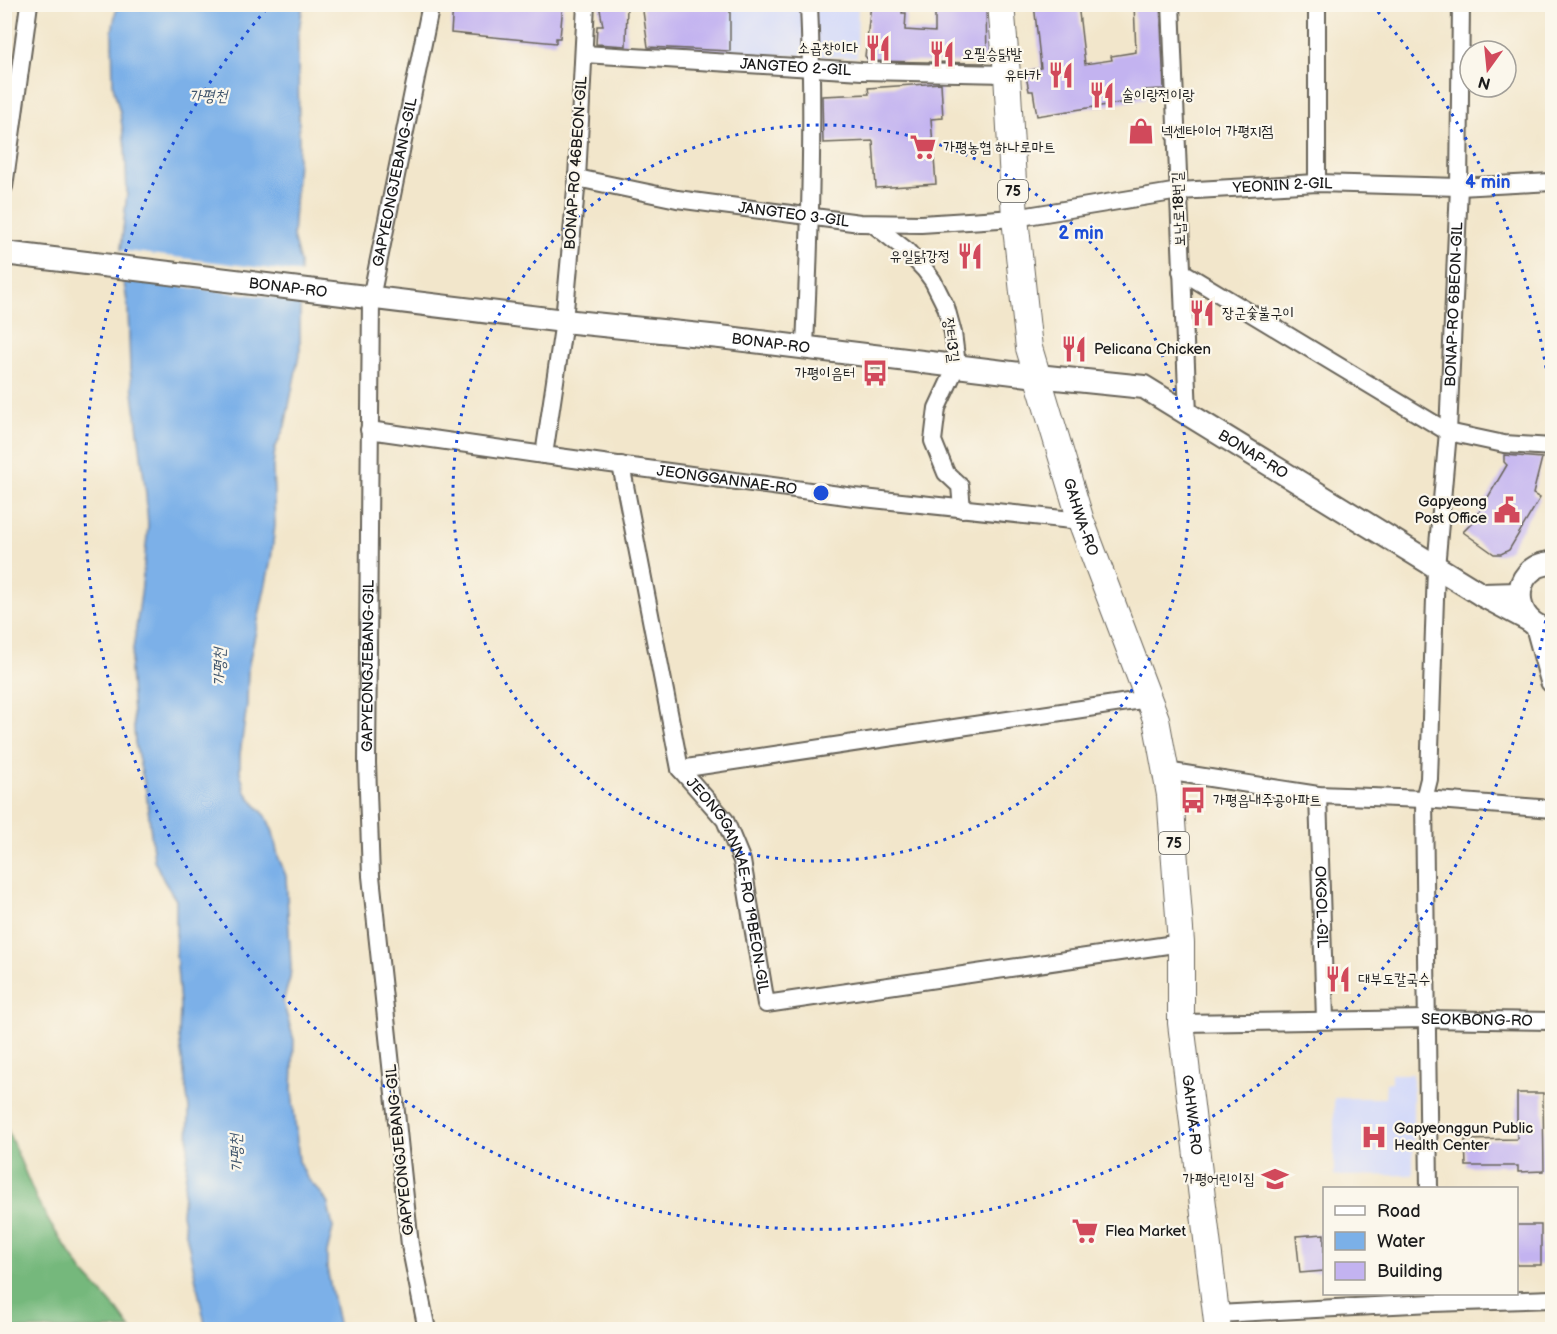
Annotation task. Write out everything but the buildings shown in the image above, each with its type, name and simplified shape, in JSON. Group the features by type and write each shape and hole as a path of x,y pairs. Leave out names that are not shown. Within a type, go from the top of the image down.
{"main road":[{"name":"GAHWA-RO","path":"1001,4 1014,218 1029,348 1081,521 1156,719 1170,795 1180,943 1181,1023 1217,1322"}],"street":[{"path":"4,187 29,4"},
{"name":"GAPYEONGJEBANG-GIL","path":"427,1329 410,1245 370,876 367,763 371,298 431,4"},
{"name":"BONAP-RO 46BEON-GIL","path":"564,321 577,178 586,4"},
{"path":"805,346 811,217 812,68 809,4"},
{"name":"보납로18번길","path":"1171,4 1188,414"},
{"path":"1317,4 1317,183"},
{"name":"BONAP-RO 6BEON-GIL","path":"1424,799 1429,779 1436,568 1448,432 1458,187 1461,4"},
{"name":"JANGTEO 2-GIL","path":"584,54 812,68 1007,74"},
{"name":"JANGTEO 3-GIL","path":"577,178 677,200 873,224 921,224 1014,218"},
{"name":"YEONIN 2-GIL","path":"1014,218 1179,191 1317,183 1458,187 1552,182"},
{"name":"장터3길","path":"873,224 906,250 933,281 946,307 953,333 957,365 937,408 933,441 946,473 960,486 962,509"},
{"name":"BONAP-RO","path":"9,253 564,321 805,346 1037,376 1144,387 1327,498 1436,568 1540,626"},
{"path":"1181,271 1448,432 1504,444 1552,447"},
{"path":"544,455 564,321"},
{"name":"JEONGGANNAE-RO","path":"369,430 854,497 1081,521"},
{"name":"JEONGGANNAE-RO 19BEON-GIL","path":"621,465 680,769 725,820 742,861 766,1004 1180,943"},
{"path":"1552,546 1544,565 1527,574 1521,584 1519,594 1520,604 1540,626 1552,681"},
{"path":"1482,595 1519,594"},
{"path":"680,769 1148,699"},
{"path":"1166,771 1318,795 1424,799 1552,808"},
{"name":"OKGOL-GIL","path":"1318,795 1325,1020"},
{"path":"1181,1023 1427,1019 1424,799"},
{"name":"SEOKBONG-RO","path":"1429,1187 1427,1019 1552,1021"},
{"path":"1432,1298 1552,1299"},
{"name":"GAHWA-RO","path":"1217,1322 1432,1298"}],"shaded area":[{"path":"684,5 858,5 857,57 686,54"},
{"name":"Gapyeonggun Public Health Center","path":"1391,1074 1413,1074 1413,1175 1334,1176 1334,1098 1385,1098 1386,1083 1391,1082"}],"green space":[{"path":"4,1122 36,1198 51,1225 83,1272 131,1329 5,1329"}],"water":[{"name":"가평천","path":"117,5 303,5 298,37 299,145 293,237 300,263 300,350 285,426 275,449 273,467 275,525 271,560 248,668 247,705 240,754 240,772 245,791 266,816 286,876 291,967 283,1002 294,1040 292,1091 299,1161 307,1178 328,1204 333,1228 327,1253 327,1268 339,1329 206,1329 182,1214 189,1109 179,1037 176,900 154,860 146,791 135,743 130,670 148,526 130,369 128,308 120,257 127,193 125,146 113,86 112,32"}],"pier":[{"path":"118,250 303,273 303,301 120,279"}],"place":[{"name":"소곱창이다","path":"878,48"},
{"name":"오필승닭발","path":"942,54"},
{"name":"유타카","path":"1061,75"},
{"name":"술이랑전이랑","path":"1102,95"},
{"name":"넥센타이어 가평지점","path":"1141,131"},
{"name":"가평농협 하나로마트","path":"923,147"},
{"name":"유일닭강정","path":"970,256"},
{"name":"장군숯불구이","path":"1202,313"},
{"name":"Pelicana Chicken","path":"1074,349"},
{"name":"가평이음터","path":"875,373"},
{"name":"Gapyeong Post Office","path":"1507,510"},
{"name":"가평읍내주공아파트","path":"1193,800"},
{"name":"대부도칼국수","path":"1338,979"},
{"name":"Gapyeonggun Public Health Center","path":"1374,1137"},
{"name":"가평어린이집","path":"1275,1179"},
{"name":"Flea Market","path":"1085,1231"}]}
